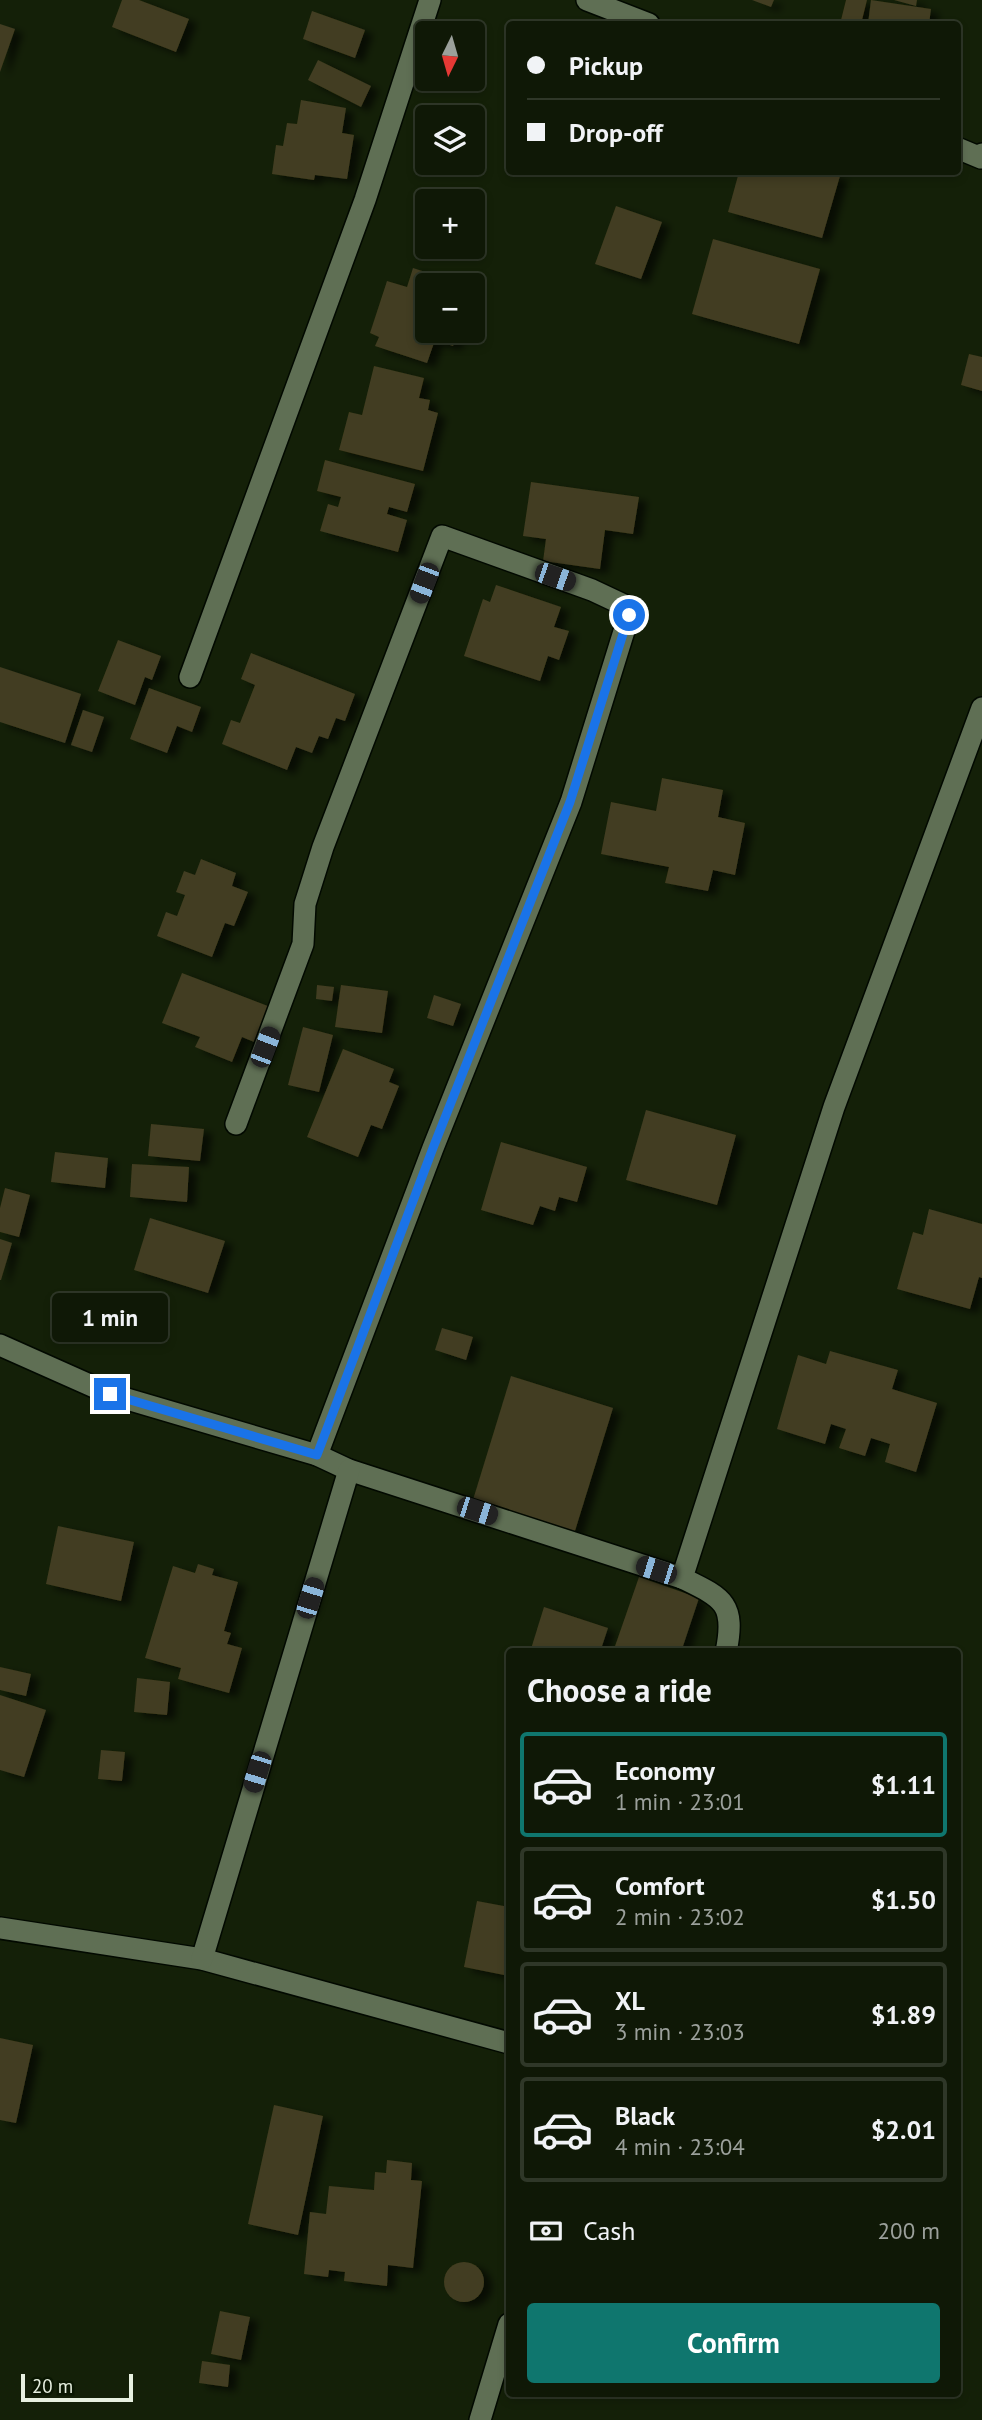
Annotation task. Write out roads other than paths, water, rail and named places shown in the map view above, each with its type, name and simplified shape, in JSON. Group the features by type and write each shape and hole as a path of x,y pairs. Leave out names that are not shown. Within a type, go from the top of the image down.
{"street":[{"path":"190,677 365,200 430,0"},
{"path":"587,0 641,21"},
{"path":"961,150 981,158 982,154"},
{"path":"236,1124 303,944 305,904 323,847 442,536 592,590 626,606 629,615 570,802 433,1148 317,1455"},
{"path":"682,1578 834,1107 982,708"},
{"path":"0,1345 110,1394 317,1455 349,1470 682,1578 712,1592 726,1608 732,1625 727,1648"},
{"path":"202,1959 349,1470"},
{"path":"0,1928 202,1959 506,2042"},
{"path":"480,2420 506,2334"}]}
